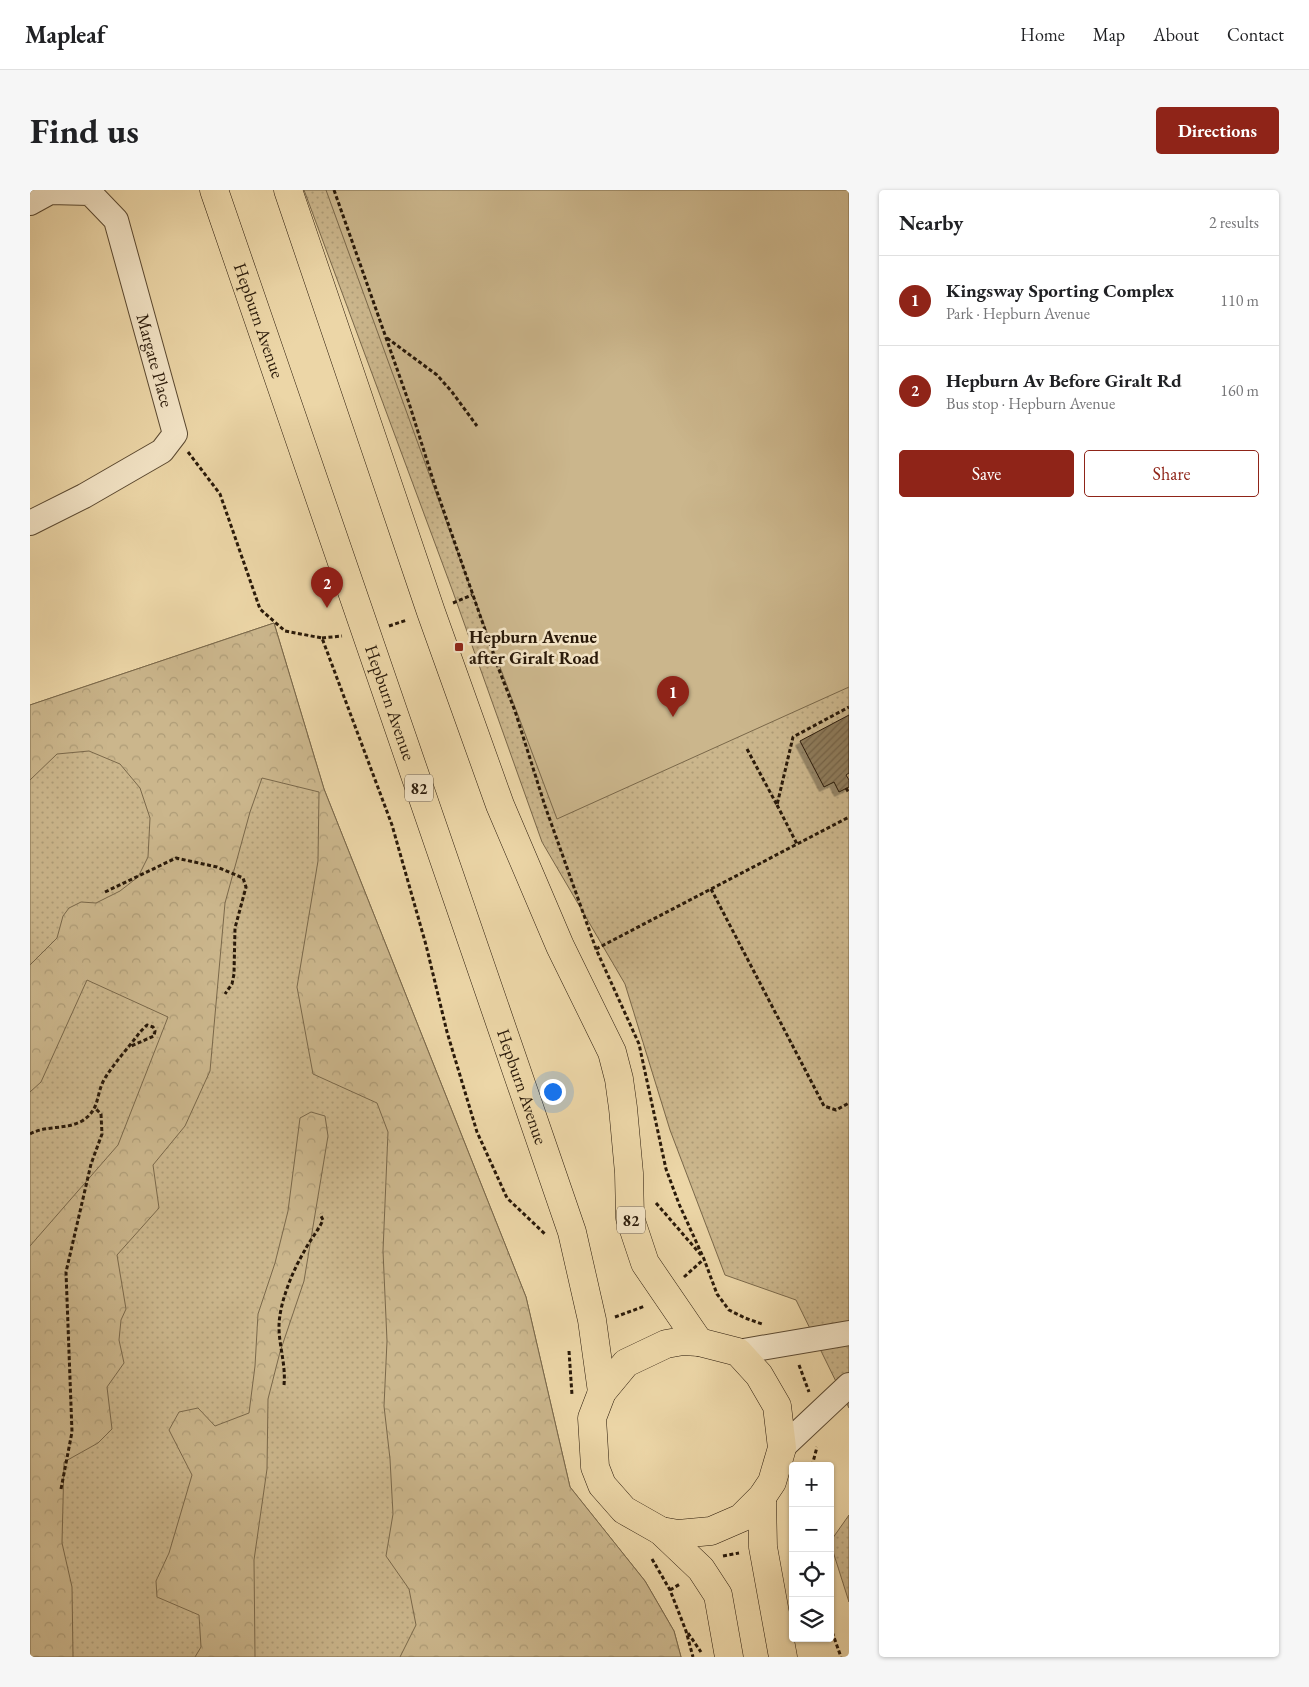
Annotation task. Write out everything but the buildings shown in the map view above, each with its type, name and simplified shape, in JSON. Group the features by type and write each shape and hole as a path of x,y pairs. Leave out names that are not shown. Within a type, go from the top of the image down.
{"main road":[{"name":"Hepburn Avenue","path":"214,190 572,1232 592,1320 602,1392"},
{"name":"82","path":"288,190 431,612 500,805 560,946 612,1052 619,1079 623,1108 629,1173 630,1218 644,1262 699,1342"},
{"name":"82","path":"661,1531 678,1534 711,1531 741,1518 762,1497 772,1482 782,1448 777,1406 760,1375 738,1352 699,1342 683,1341 666,1344 626,1363 602,1392 592,1418 595,1467 602,1484 624,1510 661,1531 701,1569 718,1595 729,1657"},
{"path":"762,1497 763,1547 783,1657"}],"street":[{"name":"Margate Place","path":"30,202 50,192 90,193 116,220 175,434"},
{"path":"30,522 84,496 162,450 175,434"},
{"path":"738,1352 849,1333"},
{"path":"782,1448 849,1385"}],"path":[{"path":"334,190 473,595 515,711 545,806 596,949 639,1044 666,1169 679,1204 704,1259 717,1294 729,1310 769,1326"},
{"path":"386,338 437,375 462,404 477,426"},
{"path":"175,434 220,494 260,609 285,631 322,638 366,633 431,612 473,595"},
{"path":"322,638 392,825 477,1132 507,1198 545,1233 548,1241"},
{"path":"777,805 792,738 849,707"},
{"path":"747,749 797,844"},
{"path":"846,788 849,793"},
{"path":"596,949 849,817"},
{"path":"105,892 176,858 217,867 243,878 246,887 235,928 234,974 232,984 225,994"},
{"path":"711,889 824,1106 836,1110 849,1103"},
{"path":"30,1134 68,1127 82,1121 93,1113 104,1079 129,1047 147,1025 153,1027 155,1031 154,1036 129,1047"},
{"path":"61,1488 72,1432 66,1272 91,1164 102,1134 101,1114 96,1108"},
{"path":"654,1202 704,1259"},
{"path":"284,1385 284,1362 279,1328 281,1310 288,1288 305,1249 317,1233 323,1220 320,1214"},
{"path":"568,1345 573,1400"},
{"path":"670,1590 708,1562 724,1556 763,1547"},
{"path":"651,1558 670,1590 686,1630 693,1657"},
{"path":"686,1630 704,1657"},
{"path":"834,1637 841,1657"}],"green space":[{"path":"304,190 849,190 849,1408 796,1300 725,1275 670,1130 625,984 542,842 453,592"},
{"path":"326,190 849,190 849,687 557,819 473,595"},
{"path":"274,623 324,789 526,1297 570,1487 645,1581 674,1631 681,1657 30,1657 30,705"},
{"path":"274,623 324,789 526,1297 570,1487 645,1581 674,1631 681,1657 400,1657 416,1625 409,1589 386,1556 393,1514 390,1459 384,1406 387,1341 383,1251 388,1132 377,1103 313,1074 297,987 318,861 319,792 262,778 250,812 225,903 210,1071 185,1126 153,1165 159,1208 117,1255 126,1309 121,1320 119,1340 124,1363 107,1387 112,1429 98,1443 64,1462 62,1543 72,1587 73,1657 30,1657 30,1246 118,1145 168,1017 87,980 41,1082 30,1092 30,965 57,938 63,916 69,908 81,902 96,903 120,891 138,877 148,857 150,818 140,788 120,764 89,751 57,754 30,780 30,705"},
{"path":"311,1112 325,1116 328,1136 304,1281 280,1352 268,1399 267,1469 254,1560 255,1657 195,1657 201,1647 199,1615 157,1597 156,1581 169,1553 192,1475 169,1430 179,1412 198,1408 215,1426 249,1413 255,1366 258,1314 275,1263 288,1211 300,1118"},
{"path":"849,1515 849,1602 834,1555 834,1536"}],"place":[{"name":"Hepburn Av Before Giralt Rd","path":"327,608"},
{"name":"Hepburn Avenue after Giralt Road","path":"459,647"},
{"name":"Kingsway Sporting Complex","path":"673,717"}]}
